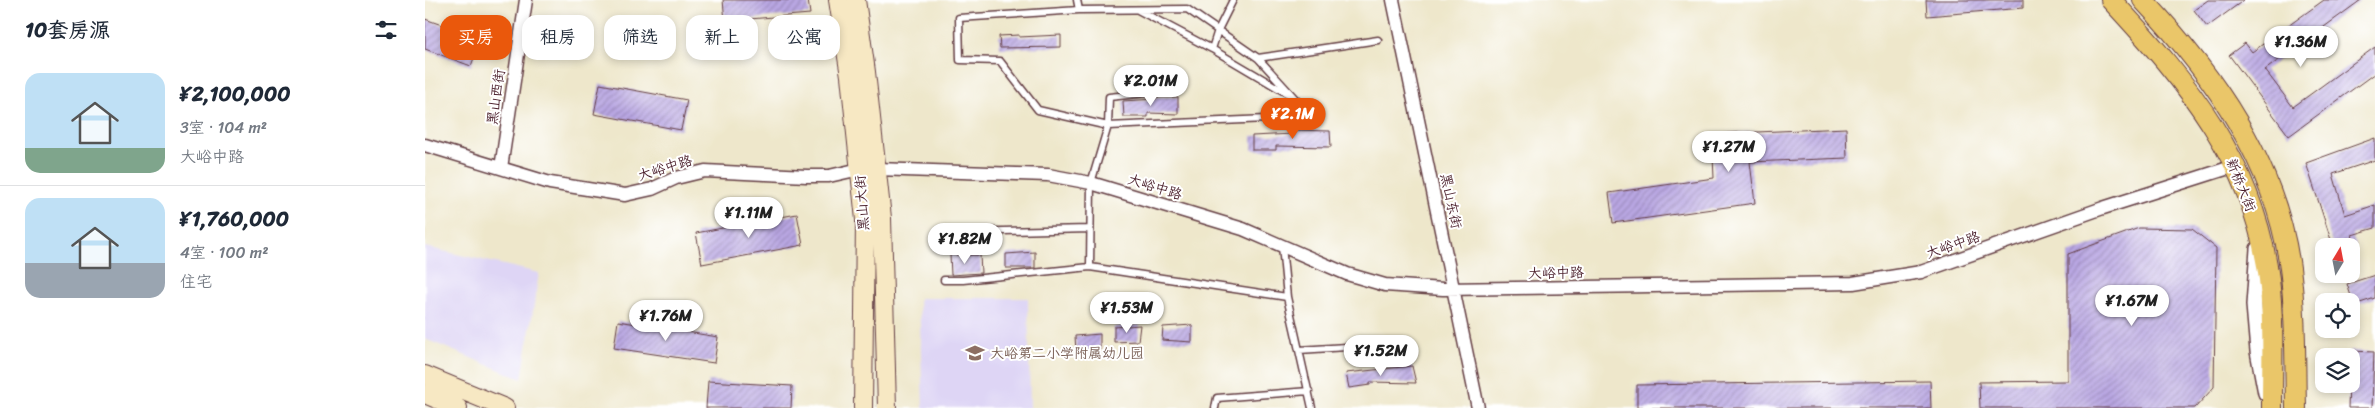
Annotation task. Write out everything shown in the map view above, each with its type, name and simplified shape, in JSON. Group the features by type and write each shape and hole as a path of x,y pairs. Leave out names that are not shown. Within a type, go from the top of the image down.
{"main road":[{"name":"黑山大街","path":"838,0 850,76 865,220 863,408"},
{"name":"黑山大街","path":"856,0 882,218 887,408"},
{"name":"新桥大街","path":"2111,0 2158,50 2187,87 2221,136 2235,166 2259,233 2269,278 2273,331 2271,408"},
{"name":"新桥大街","path":"2143,0 2176,35 2229,105 2250,145 2266,182 2279,220 2290,267 2295,332 2296,408"},
{"path":"425,375 434,394 457,408"},
{"path":"434,394 505,408"}],"street":[{"name":"黑山西街","path":"501,168 526,0"},
{"name":"黑山东街","path":"1393,0 1478,408"},
{"name":"大峪中路","path":"425,145 550,183 625,195 652,189 676,178 705,171 829,176 860,169"},
{"name":"大峪中路","path":"877,169 1049,175 1091,183 1243,229 1347,274 1385,284 1454,289 1853,283 1921,272 2103,208 2235,166"}],"lane":[{"path":"1077,0 1079,10"},
{"path":"1212,49 1218,30 1233,0"},
{"path":"1187,9 1258,58 1312,117 1108,126 1038,110 1000,61 959,60 959,18 1079,10 1137,10 1187,9"},
{"path":"1137,10 1212,49 1295,98"},
{"path":"1258,58 1379,40"},
{"path":"1090,266 1091,183 1108,126 1109,97 1175,90"},
{"path":"962,232 1090,229"},
{"path":"1282,246 1287,297 1312,408"},
{"path":"945,280 963,280 1090,266 1287,297"},
{"path":"1299,350 1394,344"},
{"path":"1215,408 1217,398 1309,391"}],"shaded area":[{"path":"425,247 539,273 522,379 425,339"},
{"name":"大峪第二小学附属幼儿园","path":"919,298 1028,298 1030,408 923,408"}],"building":[{"path":"723,0 808,0 810,14 768,15 768,17 758,18 758,15 724,15"},
{"path":"1926,0 2023,0 2023,8 1927,16"},
{"path":"2208,0 2244,0 2207,27 2194,10"},
{"path":"2324,0 2361,0 2265,70 2293,107 2375,47 2375,73 2289,136 2229,55 2245,43 2252,52"},
{"path":"425,19 440,24 440,55 425,49"},
{"path":"1019,35 1019,37 1061,35 1061,47 1000,48 999,36"},
{"path":"455,60 473,60 471,66"},
{"path":"600,84 687,100 681,130 594,114"},
{"path":"1156,97 1178,97 1178,114 1148,113 1148,117 1124,117 1123,101 1156,99"},
{"path":"1846,128 1847,158 1750,162 1755,203 1613,223 1609,193 1714,178 1712,134"},
{"path":"1292,130 1330,131 1331,147 1276,146 1276,150 1252,150 1252,136 1293,134"},
{"path":"2375,138 2375,160 2333,174 2345,215 2375,205 2375,228 2352,235 2353,238 2330,238 2306,163"},
{"path":"797,214 803,245 702,264 696,233"},
{"path":"2139,228 2192,229 2216,248 2214,387 2195,408 1980,408 1979,382 2068,381 2068,254"},
{"path":"1035,252 1035,268 1006,268 1006,254"},
{"path":"950,255 980,255 981,273 951,275"},
{"path":"2375,275 2375,298 2360,303 2360,293 2350,293 2347,284 2360,283 2360,280"},
{"path":"618,321 718,337 714,363 614,348"},
{"path":"1140,325 1138,341 1114,342 1114,327"},
{"path":"1192,325 1192,342 1162,340 1163,327"},
{"path":"1100,334 1100,350 1076,352 1075,336"},
{"path":"2360,351 2374,352 2372,408 2348,408 2349,393 2360,393"},
{"path":"1412,366 1416,383 1370,382 1370,385 1349,388 1346,373"},
{"path":"708,381 792,386 791,408 706,408"},
{"path":"1930,381 1931,408 1637,408 1637,385"}],"place":[{"name":"大峪第二小学附属幼儿园","path":"975,353"}]}
